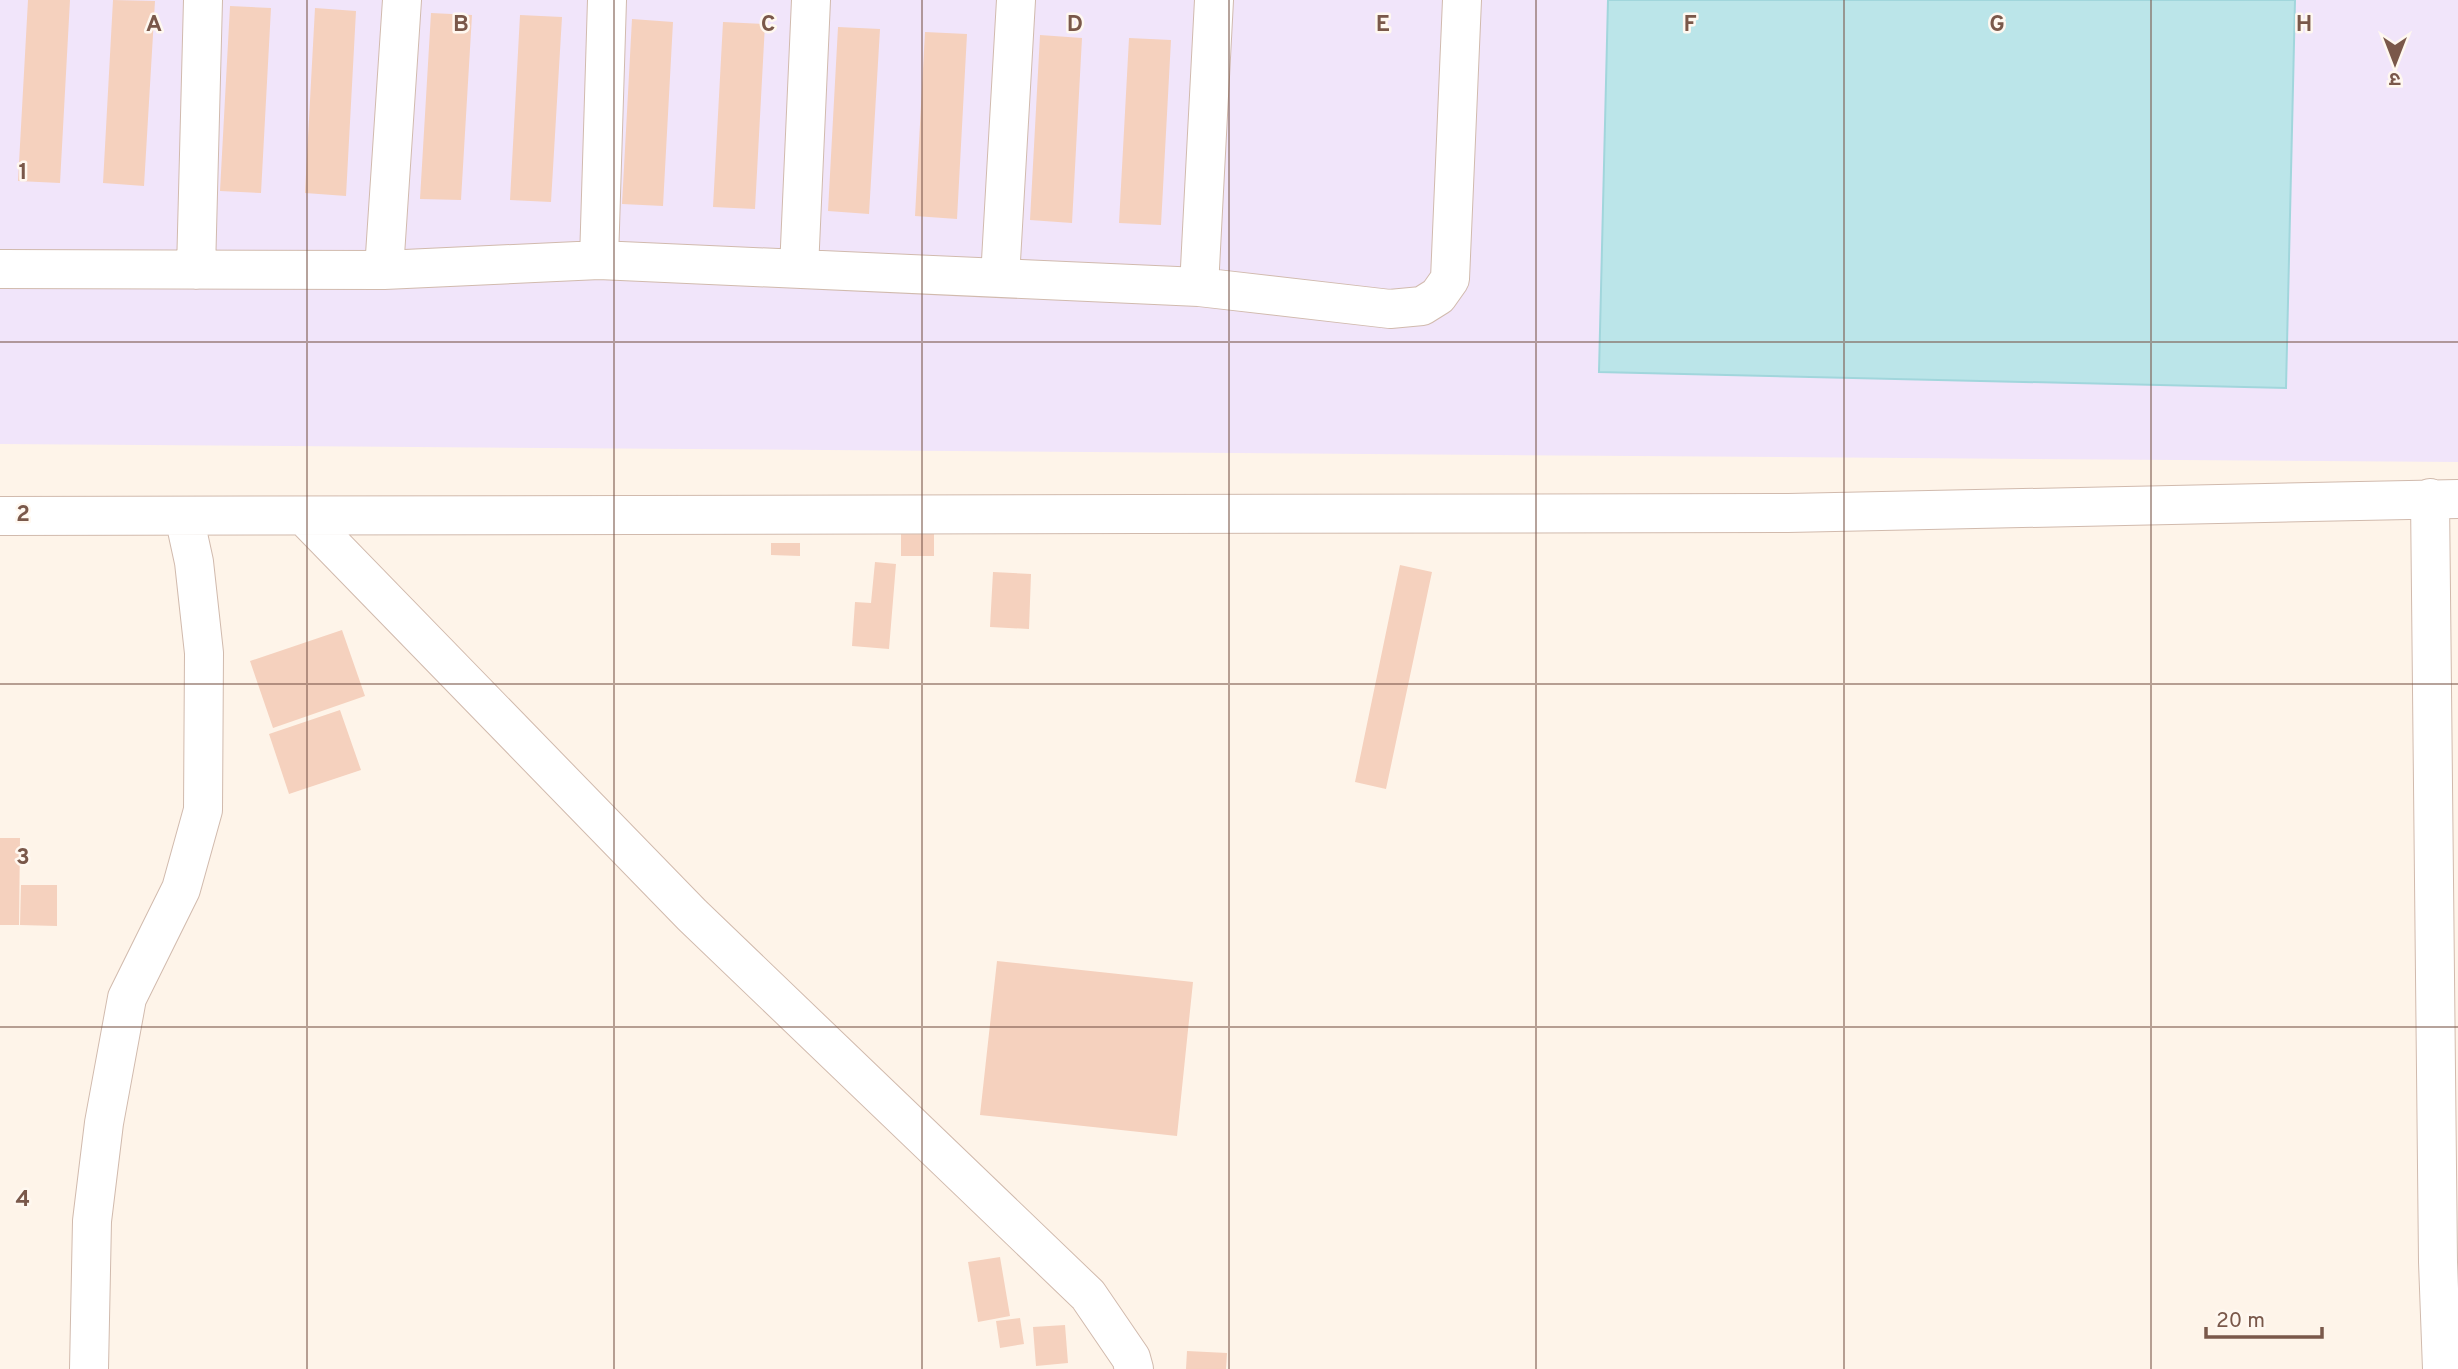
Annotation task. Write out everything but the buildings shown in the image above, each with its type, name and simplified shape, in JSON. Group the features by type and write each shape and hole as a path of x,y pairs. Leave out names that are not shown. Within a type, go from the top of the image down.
{"street":[{"path":"196,270 203,0"},
{"path":"384,270 402,0"},
{"path":"599,260 607,0"},
{"path":"799,269 811,0"},
{"path":"1000,278 1016,0"},
{"path":"1199,287 1214,0"},
{"path":"0,269 384,270 599,260 1199,287 1390,309 1422,306 1438,296 1450,279 1462,0"},
{"path":"0,516 1788,513 2444,499 2438,1262 2442,1369"},
{"path":"89,1369 92,1221 104,1123 127,998 181,889 203,810 204,653 194,562 184,516"},
{"path":"304,516 692,915 1088,1295 1131,1358 1134,1369"}],"shaded area":[{"path":"0,0 2458,0 2458,462 0,444"}],"water":[{"path":"1608,0 2295,0 2286,388 1599,372"}]}
